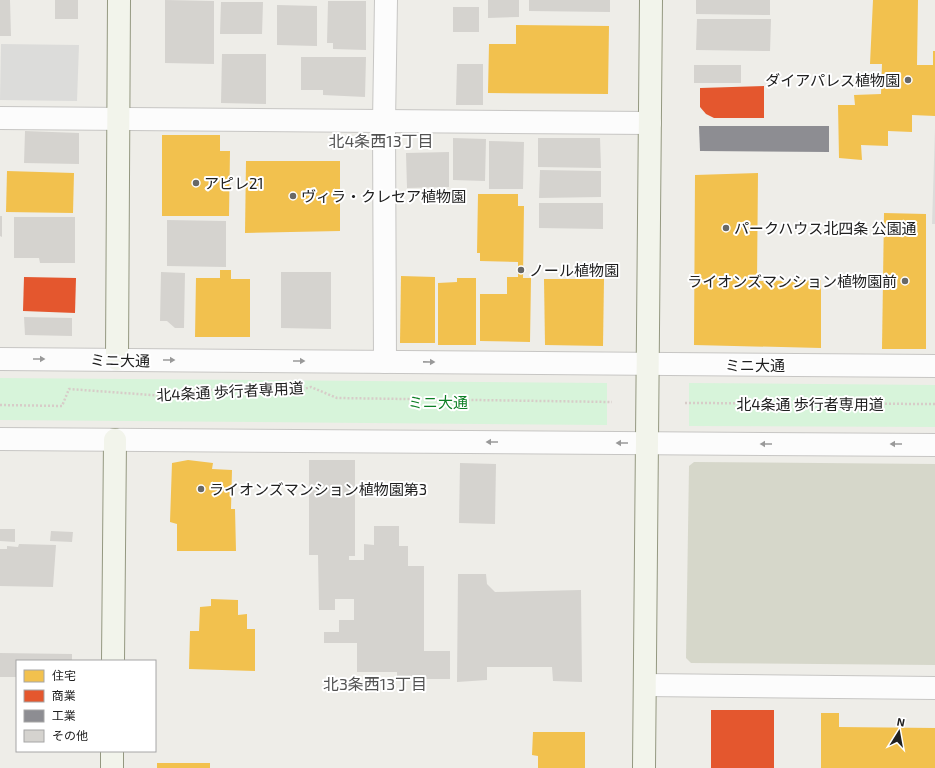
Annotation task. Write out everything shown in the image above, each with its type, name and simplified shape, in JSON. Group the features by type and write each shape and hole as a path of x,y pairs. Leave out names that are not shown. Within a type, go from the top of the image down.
{"street":[{"path":"117,359 120,0"},
{"path":"385,362 384,122 386,0"},
{"path":"644,768 651,0"},
{"path":"0,118 650,123"},
{"name":"ミニ大通","path":"0,359 935,366"},
{"path":"0,439 935,445"},
{"path":"113,660 115,440"},
{"path":"645,685 935,688"},
{"path":"112,752 112,768"}],"path":[{"name":"北4条通 歩行者専用道","path":"0,406 62,406 69,389 179,397 189,390 300,390 311,387 337,398 612,402"},
{"name":"北4条通 歩行者専用道","path":"685,403 935,404"}],"shaded area":[{"path":"1,44 79,45 77,101 0,100"},
{"path":"935,129 935,224 932,224"},
{"path":"694,462 935,464 935,665 691,663 686,658 689,466"}],"green space":[{"name":"ミニ大通","path":"0,378 607,383 607,425 0,420"},
{"path":"689,383 935,385 935,427 689,426"}],"building: 住宅":[{"name":"ダイアパレス植物園","path":"873,0 918,0 917,65 933,65 933,51 935,51 935,116 912,115 912,132 888,131 888,146 861,145 862,160 839,158 838,105 855,105 854,95 881,94 882,64 870,64"},
{"path":"516,25 609,26 608,94 488,93 489,44 516,44"},
{"name":"アピレ21","path":"162,135 220,135 220,151 230,151 229,216 162,216"},
{"name":"ヴィラ・クレセア植物園","path":"246,161 340,161 340,231 245,233"},
{"path":"7,171 74,173 73,213 6,212"},
{"name":"パークハウス北四条 公園通","path":"758,173 757,281 821,280 821,348 694,345 695,175"},
{"name":"ノール植物園","path":"478,194 518,194 518,206 524,206 523,278 531,278 530,342 480,341 480,294 507,294 507,277 518,277 518,262 480,261 480,253 477,253"},
{"name":"ライオンズマンション植物園前","path":"884,213 926,214 926,349 882,349"},
{"path":"220,270 231,270 231,279 250,279 250,337 195,337 196,278 220,278"},
{"path":"401,276 435,277 435,343 400,343"},
{"path":"457,278 476,278 476,345 438,345 438,283 457,282"},
{"path":"544,279 604,279 603,346 545,345"},
{"name":"ライオンズマンション植物園第3","path":"188,460 213,463 212,469 232,470 231,509 235,509 236,551 177,551 177,524 170,522 172,463"},
{"path":"211,599 238,600 238,615 247,614 247,629 255,629 255,671 189,669 190,631 199,631 200,607 211,606"},
{"path":"821,713 839,713 839,727 935,728 935,768 821,768"},
{"path":"533,732 585,732 585,768 538,768 538,756 532,755"},
{"path":"157,763 210,763 210,768 157,768"}],"building: 商業":[{"path":"764,86 764,118 714,118 706,114 700,107 700,88"},
{"path":"24,277 76,278 75,313 23,311"},
{"path":"711,710 774,710 774,768 711,768"}],"building: 工業":[{"path":"699,126 829,126 829,152 700,151"}],"building: その他":[{"path":"0,0 10,0 11,36 0,36"},
{"path":"55,0 78,0 78,19 55,19"},
{"path":"165,0 214,1 214,64 165,63"},
{"path":"488,0 519,0 519,17 488,18"},
{"path":"529,0 610,0 610,12 529,11"},
{"path":"696,0 770,0 770,15 696,14"},
{"path":"328,1 366,1 366,50 333,49 333,43 327,43"},
{"path":"221,2 263,2 262,34 220,34"},
{"path":"277,5 317,6 317,46 277,45"},
{"path":"453,7 479,7 479,32 453,32"},
{"path":"697,19 771,19 770,51 696,50"},
{"path":"222,54 266,54 266,104 221,103"},
{"path":"301,57 366,57 365,97 323,95 323,90 301,90"},
{"path":"457,64 483,64 483,105 456,105"},
{"path":"694,65 741,65 741,83 694,83"},
{"path":"25,131 79,133 79,164 24,163"},
{"path":"453,138 486,139 485,181 453,180"},
{"path":"538,138 600,138 601,168 538,167"},
{"path":"489,141 524,142 523,189 489,189"},
{"path":"449,152 449,187 407,188 406,153"},
{"path":"540,170 601,171 601,197 539,198"},
{"path":"539,203 603,203 603,229 539,228"},
{"path":"0,216 2,216 2,237 0,236"},
{"path":"14,217 75,217 75,263 40,263 39,258 14,258"},
{"path":"167,220 226,221 226,267 167,266"},
{"path":"161,272 185,273 184,328 175,328 167,321 160,321"},
{"path":"281,272 331,272 331,329 281,328"},
{"path":"24,317 72,318 72,336 25,335"},
{"path":"309,460 355,460 355,556 349,556 349,560 364,560 364,544 374,545 374,526 399,526 399,546 408,546 408,566 424,566 424,651 450,651 450,679 397,679 397,672 357,672 357,643 324,643 324,632 339,632 339,620 354,620 354,599 335,599 335,610 319,610 318,555 309,555"},
{"path":"460,463 496,464 495,524 459,523"},
{"path":"0,529 15,529 15,542 0,541"},
{"path":"51,531 73,532 72,542 50,541"},
{"path":"19,544 56,545 53,587 0,586 0,549 7,549 7,546 18,547"},
{"path":"458,574 486,574 487,584 495,592 581,590 582,682 553,681 552,667 487,667 487,680 457,682"},
{"path":"0,653 72,654 72,660 16,660 16,677 0,677"}],"place":[{"name":"ダイアパレス植物園","path":"908,80"},
{"name":"アピレ21","path":"196,183"},
{"name":"ヴィラ・クレセア植物園","path":"293,196"},
{"name":"パークハウス北四条 公園通","path":"726,228"},
{"name":"ノール植物園","path":"521,270"},
{"name":"ライオンズマンション植物園前","path":"905,281"},
{"name":"ライオンズマンション植物園第3","path":"201,489"}],"district":[{"name":"北4条西13丁目","path":"381,140"},
{"name":"北3条西13丁目","path":"375,683"}]}
